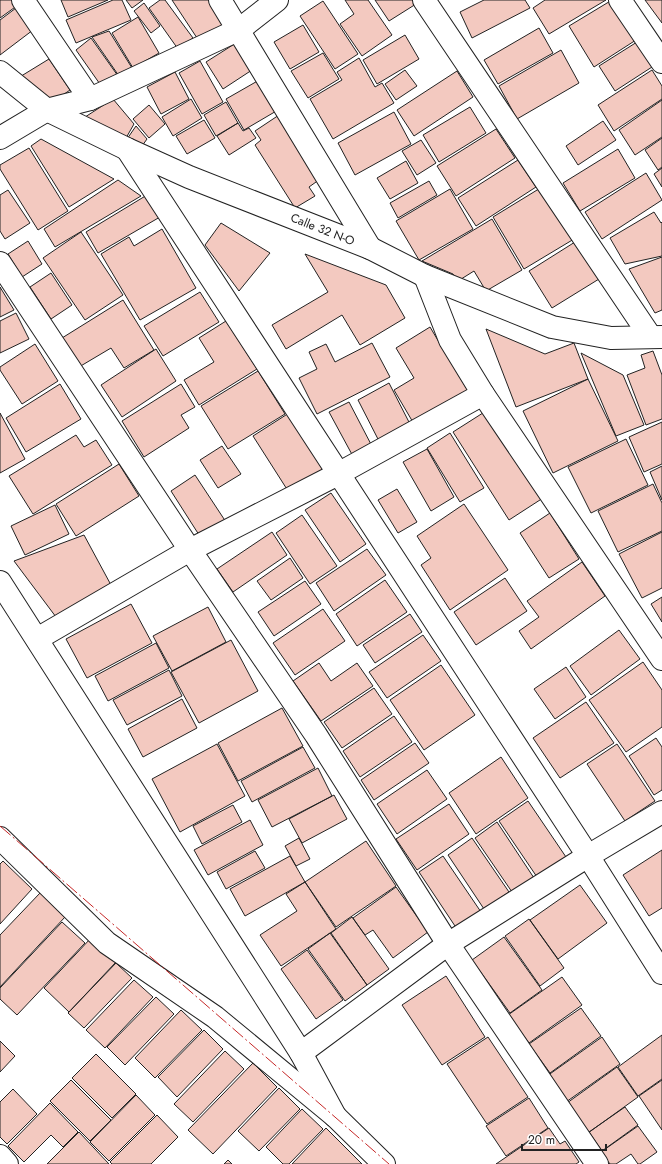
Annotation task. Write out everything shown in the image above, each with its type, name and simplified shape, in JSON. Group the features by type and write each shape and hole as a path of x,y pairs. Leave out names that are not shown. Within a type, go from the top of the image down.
{"street":[{"path":"23,0 90,99"},
{"path":"220,0 240,29 370,248"},
{"path":"0,138 47,110 90,99 240,29 277,0"},
{"path":"424,0 656,336"},
{"path":"620,0 662,62"},
{"name":"Calle 32 N-O","path":"0,72 47,110 127,149 189,177 370,248 425,276 552,327 611,338 628,339 656,336"},
{"path":"127,149 588,856 662,973"},
{"path":"0,263 190,550 316,735 448,944 597,1164"},
{"path":"425,276 450,340 483,394 662,658"},
{"path":"37,639 190,550 338,474 483,394"},
{"path":"0,582 301,1053 335,1116"},
{"path":"301,1053 448,944 588,856 662,812"},
{"path":"0,838 107,943 215,1017 335,1116 384,1164"},
{"path":"0,1156 6,1164"}],"building":[{"path":"0,0 15,0 18,5 0,18"},
{"path":"61,0 108,0 68,17"},
{"path":"113,0 122,0 131,20 76,43 66,20"},
{"path":"126,0 143,0 132,8"},
{"path":"160,0 165,0 193,38 178,49 149,8"},
{"path":"172,0 210,0 225,24 199,41"},
{"path":"345,0 368,0 392,35 362,56 340,24 354,14"},
{"path":"375,0 414,0 416,4 389,21"},
{"path":"484,0 525,0 530,8 472,38 460,12"},
{"path":"545,0 606,0 549,34 533,8"},
{"path":"612,0 636,40 594,67 569,26"},
{"path":"645,0 662,0 662,23"},
{"path":"323,1 358,54 335,69 300,16"},
{"path":"144,3 160,26 151,33 134,11"},
{"path":"16,8 33,30 0,55 0,20"},
{"path":"138,17 159,53 133,68 112,33"},
{"path":"303,25 319,52 290,69 274,42"},
{"path":"539,28 553,53 498,84 484,60"},
{"path":"109,31 132,68 119,76 92,37"},
{"path":"405,35 419,59 377,84 363,60"},
{"path":"91,38 118,76 102,87 76,50"},
{"path":"637,42 652,67 615,91 599,66"},
{"path":"236,43 252,70 223,89 206,62"},
{"path":"561,50 579,83 517,119 499,86"},
{"path":"323,53 339,79 308,98 291,71"},
{"path":"359,58 375,87 382,83 394,103 333,139 310,99 342,80 337,72"},
{"path":"49,59 70,90 47,106 18,78"},
{"path":"200,61 223,102 202,114 179,73"},
{"path":"405,70 417,86 396,100 385,84"},
{"path":"652,70 662,86 662,99 614,131 598,105"},
{"path":"457,71 473,97 414,136 397,110"},
{"path":"175,72 189,99 161,114 147,87"},
{"path":"261,79 278,110 244,130 226,99"},
{"path":"113,99 134,124 126,138 82,119"},
{"path":"191,99 202,118 173,136 162,117"},
{"path":"662,100 662,137 635,155 619,130"},
{"path":"226,102 238,123 216,136 204,115"},
{"path":"149,105 165,124 149,138 133,119"},
{"path":"470,107 486,133 439,162 423,135"},
{"path":"394,112 411,144 355,175 338,143"},
{"path":"282,113 323,177 309,187 315,196 295,208 255,145 261,140 255,131"},
{"path":"204,120 215,138 187,154 176,136"},
{"path":"603,121 616,140 578,165 566,146"},
{"path":"238,123 243,131 249,128 256,138 229,155 217,136"},
{"path":"136,126 147,139 142,146 127,139"},
{"path":"496,129 515,158 456,196 437,166"},
{"path":"662,138 662,167 658,170 645,150"},
{"path":"41,139 114,179 69,207 31,146"},
{"path":"421,140 436,163 417,175 402,151"},
{"path":"29,148 68,211 38,230 0,169 0,165"},
{"path":"618,149 635,178 580,211 563,183"},
{"path":"518,160 536,187 476,226 458,198"},
{"path":"406,161 418,183 390,199 377,178"},
{"path":"662,168 662,187 654,174"},
{"path":"646,173 662,200 602,239 585,212"},
{"path":"118,180 141,196 55,247 44,229"},
{"path":"429,181 437,195 398,218 390,203"},
{"path":"542,187 574,239 524,269 493,217"},
{"path":"450,189 473,229 419,260 396,221"},
{"path":"8,190 30,223 5,239 0,231 0,195"},
{"path":"147,195 160,217 98,253 86,232"},
{"path":"654,212 661,223 662,222 662,256 625,264 610,238"},
{"path":"492,219 522,270 486,291 474,271 458,281 453,274 422,261"},
{"path":"221,223 270,253 239,291 205,245"},
{"path":"162,229 196,288 140,320 101,254 129,237 134,246"},
{"path":"81,232 123,295 85,320 43,258"},
{"path":"28,241 42,264 22,277 8,254"},
{"path":"575,242 599,279 552,308 529,271"},
{"path":"305,254 386,285 405,318 360,345 342,315 286,349 272,325 328,292"},
{"path":"662,257 662,310 655,313 629,269"},
{"path":"51,273 72,305 51,319 30,287"},
{"path":"0,287 14,310 0,317"},
{"path":"200,292 219,322 163,356 144,326"},
{"path":"123,300 154,350 124,368 111,348 79,367 62,338"},
{"path":"16,313 29,339 0,353 0,321"},
{"path":"226,321 257,369 199,405 184,380 214,362 199,338"},
{"path":"430,327 468,391 414,424 394,390 414,378 396,348"},
{"path":"486,329 545,354 574,343 588,379 516,407"},
{"path":"372,343 390,377 317,414 299,378 317,369 309,352 326,344 335,362"},
{"path":"35,344 58,381 22,404 0,370 0,367"},
{"path":"156,349 176,381 122,417 101,385"},
{"path":"653,351 662,375 662,419 646,425 627,375 645,368 641,355"},
{"path":"581,353 623,375 644,425 616,436"},
{"path":"258,371 285,414 228,449 201,406"},
{"path":"588,379 618,441 553,473 523,411"},
{"path":"389,383 411,426 380,443 358,400"},
{"path":"60,384 81,419 26,452 6,418"},
{"path":"181,384 195,407 181,415 189,428 144,457 122,421"},
{"path":"349,402 374,450 355,460 329,412"},
{"path":"486,411 543,498 509,520 453,432"},
{"path":"0,413 25,459 0,473"},
{"path":"289,413 326,471 290,494 253,436"},
{"path":"662,422 662,464 644,472 629,437"},
{"path":"450,433 484,488 460,502 427,448"},
{"path":"76,435 84,447 96,440 112,465 33,514 9,476"},
{"path":"626,439 648,485 591,513 568,467"},
{"path":"222,446 241,474 218,488 200,460"},
{"path":"427,449 454,497 431,511 403,462"},
{"path":"119,464 139,496 76,536 56,504"},
{"path":"662,466 662,500 650,472"},
{"path":"195,475 226,522 201,538 171,491"},
{"path":"653,484 662,503 662,531 618,552 598,511"},
{"path":"397,489 417,522 398,533 378,500"},
{"path":"331,493 366,544 340,562 305,510"},
{"path":"464,504 508,570 450,610 421,565 431,558 417,536"},
{"path":"55,505 69,534 25,555 11,526"},
{"path":"550,513 579,559 549,578 520,533"},
{"path":"302,515 337,566 310,584 276,533"},
{"path":"272,532 287,555 233,592 217,569"},
{"path":"662,532 662,588 642,598 619,554"},
{"path":"84,535 111,585 56,617 14,561"},
{"path":"367,549 386,575 334,611 316,583"},
{"path":"290,558 303,578 271,600 257,581"},
{"path":"582,562 605,596 531,649 519,631 539,617 527,601"},
{"path":"505,578 527,611 476,645 454,612"},
{"path":"385,580 407,612 357,646 336,614"},
{"path":"305,581 321,604 274,636 258,612"},
{"path":"662,597 662,622 651,604"},
{"path":"131,604 152,643 87,678 66,639"},
{"path":"208,607 226,642 172,671 153,636"},
{"path":"323,609 345,641 295,675 273,643"},
{"path":"410,614 422,632 375,663 363,645"},
{"path":"619,630 640,659 591,695 570,666"},
{"path":"423,635 441,661 387,698 369,672"},
{"path":"231,640 258,691 199,723 171,672"},
{"path":"156,643 169,668 108,701 95,676"},
{"path":"643,662 662,690 662,727 626,752 589,700"},
{"path":"319,663 331,681 357,663 373,686 321,721 293,681"},
{"path":"441,665 475,715 424,750 390,700"},
{"path":"566,667 586,697 555,719 534,689"},
{"path":"169,670 182,696 127,725 113,700"},
{"path":"374,688 392,714 342,748 324,722"},
{"path":"182,699 197,728 143,757 128,729"},
{"path":"586,702 614,743 560,778 533,738"},
{"path":"282,708 303,746 238,781 218,743"},
{"path":"394,716 412,742 360,777 343,751"},
{"path":"656,738 662,747 662,790 654,795 629,756"},
{"path":"415,743 429,763 374,800 361,780"},
{"path":"217,744 245,796 180,832 152,779"},
{"path":"617,744 655,801 625,821 587,764"},
{"path":"303,747 315,768 252,802 241,781"},
{"path":"501,757 528,798 476,834 449,793"},
{"path":"318,768 332,796 272,827 258,800"},
{"path":"427,770 447,799 397,834 377,804"},
{"path":"334,795 347,819 302,843 289,819"},
{"path":"528,801 566,857 537,877 499,821"},
{"path":"449,804 469,834 417,870 396,839"},
{"path":"233,805 242,822 202,844 193,826"},
{"path":"250,820 263,845 208,875 194,850"},
{"path":"497,822 534,878 512,892 475,838"},
{"path":"299,838 310,859 296,866 285,846"},
{"path":"472,838 509,892 484,909 448,855"},
{"path":"366,841 396,886 336,927 305,882"},
{"path":"662,850 662,908 649,916 623,875"},
{"path":"255,851 265,868 226,889 217,872"},
{"path":"290,856 305,882 245,916 230,889"},
{"path":"443,856 481,912 457,929 419,872"},
{"path":"3,861 32,889 0,924 0,864"},
{"path":"305,882 336,929 281,966 260,935 297,911 286,894"},
{"path":"580,885 607,923 558,959 530,920"},
{"path":"396,887 428,932 393,958 373,930 365,935 353,918"},
{"path":"40,893 65,917 0,987 0,935"},
{"path":"352,917 389,969 367,985 331,933"},
{"path":"529,919 564,968 540,986 505,936"},
{"path":"62,922 85,943 17,1015 0,999 0,988"},
{"path":"330,933 367,985 345,1001 308,949"},
{"path":"504,937 542,990 510,1013 472,960"},
{"path":"91,938 116,962 69,1012 44,988"},
{"path":"307,950 343,1000 316,1019 281,969"},
{"path":"116,963 132,978 84,1028 68,1013"},
{"path":"446,976 485,1037 442,1065 402,1005"},
{"path":"562,977 582,1005 529,1043 508,1015"},
{"path":"134,980 153,997 105,1048 86,1030"},
{"path":"156,997 174,1014 125,1065 107,1047"},
{"path":"581,1008 601,1036 550,1073 529,1044"},
{"path":"181,1010 202,1030 155,1078 135,1058"},
{"path":"204,1030 223,1049 177,1097 158,1077"},
{"path":"662,1035 662,1079 638,1096 618,1067"},
{"path":"488,1037 528,1097 487,1124 447,1064"},
{"path":"602,1037 620,1064 566,1102 547,1076"},
{"path":"0,1041 15,1056 0,1072"},
{"path":"225,1051 244,1069 193,1122 174,1104"},
{"path":"96,1054 136,1094 112,1118 72,1078"},
{"path":"253,1063 277,1087 213,1154 188,1130"},
{"path":"617,1067 638,1097 588,1133 567,1103"},
{"path":"71,1080 111,1120 90,1141 50,1101"},
{"path":"662,1080 662,1130 639,1096"},
{"path":"279,1088 300,1109 259,1151 238,1131"},
{"path":"13,1089 37,1114 7,1144 0,1137 0,1102"},
{"path":"136,1095 155,1115 109,1161 90,1142"},
{"path":"529,1098 548,1128 506,1156 486,1126"},
{"path":"50,1103 78,1132 63,1147 51,1135 24,1162 8,1146"},
{"path":"625,1107 638,1125 602,1151 589,1132"},
{"path":"302,1109 323,1129 289,1164 283,1164 266,1147"},
{"path":"157,1115 178,1137 151,1164 112,1164 110,1162"},
{"path":"638,1126 657,1152 640,1164 638,1164 631,1154 616,1164 610,1164 601,1152"},
{"path":"326,1128 362,1164 292,1164"},
{"path":"549,1128 560,1144 565,1141 579,1162 576,1164 496,1164"},
{"path":"79,1132 109,1164 47,1164"},
{"path":"228,1160 232,1164 224,1164"}],"power":[{"path":"0,826 389,1164"}]}
